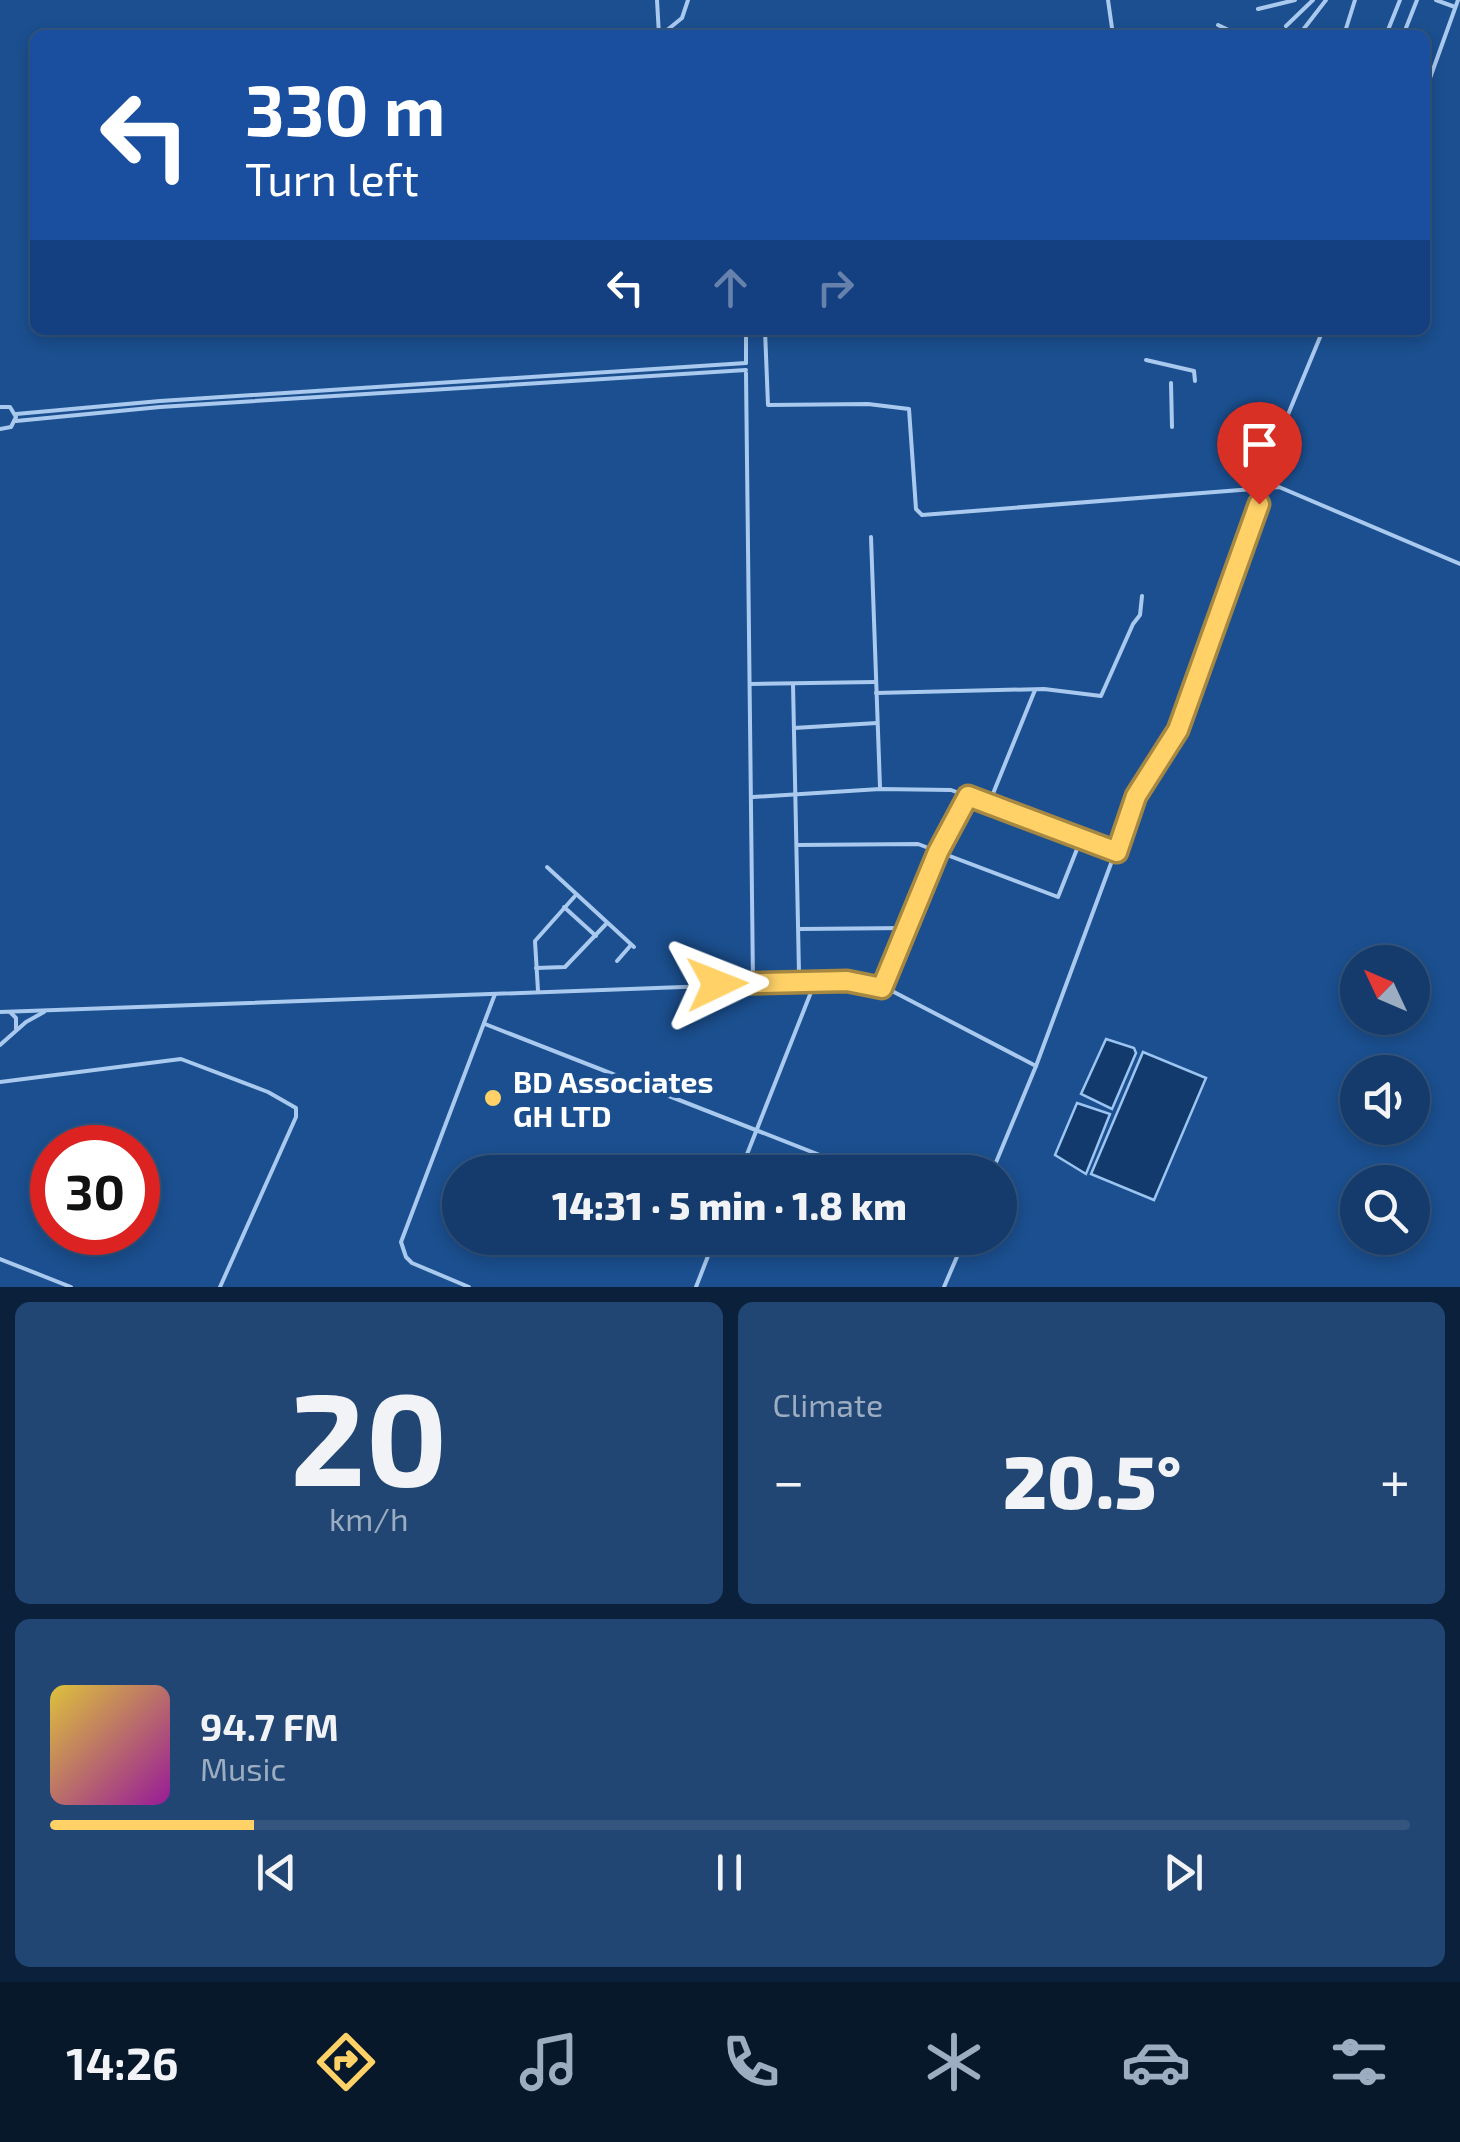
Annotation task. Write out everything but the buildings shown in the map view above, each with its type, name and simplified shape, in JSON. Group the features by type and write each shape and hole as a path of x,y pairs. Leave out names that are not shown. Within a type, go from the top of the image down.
{"street":[{"path":"657,0 660,30"},
{"path":"666,30 682,18 688,0"},
{"path":"1108,0 1112,30"},
{"path":"1258,9 1294,0"},
{"path":"1286,26 1313,0"},
{"path":"1303,30 1326,0"},
{"path":"1346,30 1356,0"},
{"path":"1388,30 1400,0"},
{"path":"1406,28 1418,0"},
{"path":"1436,0 1455,7"},
{"path":"1430,69 1458,0"},
{"path":"1218,25 1228,30"},
{"path":"746,335 753,983"},
{"path":"765,335 768,405 868,404 909,409 916,510 922,515 1258,487 1286,488 1460,564"},
{"path":"1258,487 1321,335"},
{"path":"1146,360 1194,371 1195,382"},
{"path":"16,414 178,400 746,367"},
{"path":"16,421 746,367"},
{"path":"1171,383 1172,427"},
{"path":"0,407 10,407 16,414 11,427 0,428"},
{"path":"999,1155 1136,796 1178,730 1259,504"},
{"path":"871,537 880,789"},
{"path":"876,693 1036,690 1097,698 1104,694 1133,624 1140,616 1142,596"},
{"path":"750,684 875,682"},
{"path":"793,684 798,973"},
{"path":"989,802 1036,690"},
{"path":"794,728 877,724"},
{"path":"751,797 880,789 951,790 1117,852"},
{"path":"882,988 938,852 968,796"},
{"path":"797,845 918,844 1058,897 1082,839"},
{"path":"547,867 632,946 616,961"},
{"path":"538,991 536,941 576,894"},
{"path":"564,908 596,936"},
{"path":"536,968 565,967 608,923"},
{"path":"799,930 906,928"},
{"path":"0,1012 847,981 882,988 1036,1066"},
{"path":"747,1155 814,982"},
{"path":"469,1287 412,1264 401,1242 495,994"},
{"path":"480,995 489,1010"},
{"path":"0,1045 26,1022 49,1010"},
{"path":"8,1011 18,1023 13,1033"},
{"path":"485,1024 821,1155"},
{"path":"0,1082 181,1059 268,1092 296,1108 296,1117 220,1287"},
{"path":"696,1287 709,1255"},
{"path":"944,1287 958,1255"},
{"path":"0,1259 71,1287"}],"water":[{"path":"1106,1039 1134,1048 1136,1053 1112,1109 1081,1094"},
{"path":"1143,1052 1206,1078 1154,1200 1091,1174"},
{"path":"1077,1103 1110,1114 1086,1174 1055,1155"}],"place":[{"name":"BD Associates GH LTD","path":"493,1098"}],"route":[{"path":"717,984 847,981 882,988 938,852 968,796 1117,852 1136,796 1178,730 1259,504"}]}
